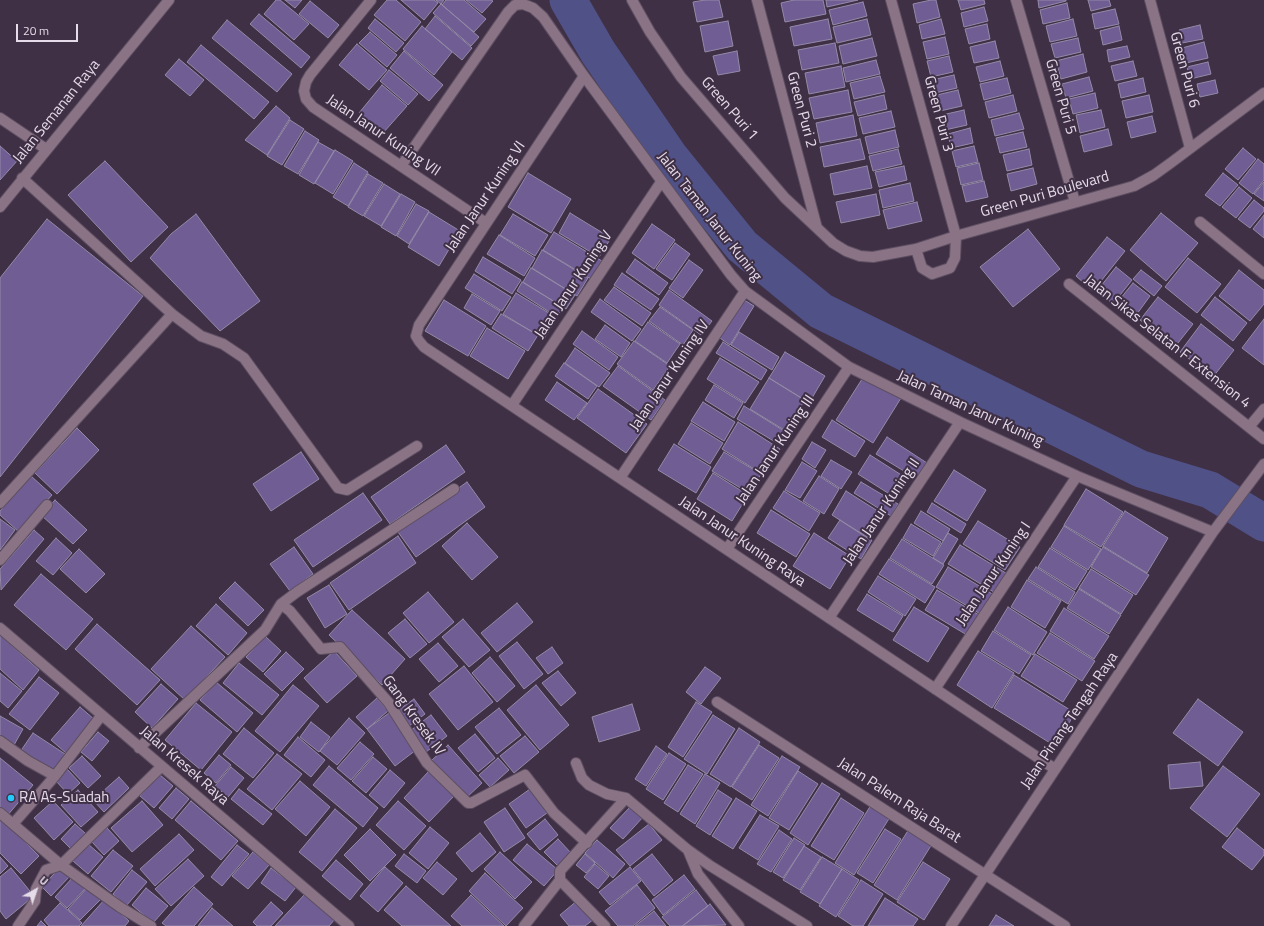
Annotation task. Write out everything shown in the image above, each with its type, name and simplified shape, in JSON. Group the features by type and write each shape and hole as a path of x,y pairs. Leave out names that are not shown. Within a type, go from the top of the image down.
{"street":[{"name":"Jalan Semanan Raya","path":"0,207 168,0"},
{"name":"Jalan Janur Kuning VII","path":"371,0 310,75 306,82 304,91 306,99 313,107 486,223"},
{"name":"Green Puri 1","path":"632,0 650,32 681,76 785,198 816,228"},
{"name":"Green Puri 2","path":"757,0 816,228"},
{"name":"Green Puri 3","path":"891,0 956,236 955,258 950,268 932,274 922,268 916,249"},
{"name":"Green Puri 5","path":"1016,0 1074,202"},
{"name":"Green Puri 6","path":"1150,0 1190,148"},
{"name":"Jalan Taman Janur Kuning","path":"401,166 508,12 515,5 523,4 533,8 543,17 661,182 731,275 745,290 849,367 960,422 1077,476 1213,532"},
{"name":"Jalan Janur Kuning VI","path":"416,336 419,325 584,76"},
{"name":"Green Puri Boulevard","path":"816,228 840,247 860,256 873,257 916,249 956,236 1134,186 1154,176 1264,93"},
{"path":"0,118 46,149"},
{"path":"22,178 172,314 201,336 222,344 244,358 338,488 347,490 417,446"},
{"name":"Jalan Janur Kuning V","path":"512,405 661,182"},
{"path":"1200,222 1264,274"},
{"name":"Jalan Sikas Selatan F Extension 4","path":"1069,284 1264,439"},
{"name":"Jalan Janur Kuning IV","path":"620,478 745,290"},
{"path":"0,503 172,314"},
{"name":"Jalan Janur Kuning Raya","path":"416,336 424,347 1055,769"},
{"name":"Jalan Janur Kuning III","path":"727,549 849,367"},
{"path":"1249,427 1264,409"},
{"name":"Jalan Janur Kuning II","path":"829,618 960,422"},
{"name":"Jalan Pinang Tengah Raya","path":"951,926 1213,532 1264,464"},
{"name":"Jalan Janur Kuning I","path":"935,689 1077,476"},
{"path":"139,748 265,630 281,604 296,592 454,489"},
{"path":"0,560 47,505"},
{"name":"Gang Kresek IV","path":"281,604 290,611 321,649 340,647 389,704 426,763 468,803 471,803 525,775 554,813 587,843"},
{"name":"Jalan Kresek Raya","path":"0,628 344,924"},
{"name":"Jalan Palem Raja Barat","path":"717,702 1065,926"},
{"path":"13,824 55,776 101,716"},
{"path":"0,740 28,760 55,776"},
{"path":"576,763 582,778 589,785 607,794 626,798 688,850 807,926"},
{"path":"18,926 35,901 36,889 44,872 48,869 61,865 161,767"},
{"path":"524,926 560,880 560,871 587,843 626,798"},
{"path":"0,813 61,865 120,907 151,926"},
{"path":"688,850 698,874 739,926"},
{"path":"560,880 604,926"}],"building":[{"path":"276,0 280,0 309,24 294,40 264,14"},
{"path":"285,0 302,0 295,8"},
{"path":"387,0 396,0 421,22 405,41 374,15"},
{"path":"401,0 434,0 438,3 424,20"},
{"path":"436,0 444,0 441,4"},
{"path":"446,0 464,0 486,19 474,32 442,5"},
{"path":"466,0 491,0 493,1 482,13"},
{"path":"719,0 723,17 697,22 693,2"},
{"path":"794,0 823,0 826,14 785,22 781,3"},
{"path":"826,0 858,0 827,7"},
{"path":"936,0 940,17 917,23 913,4"},
{"path":"958,0 984,0 985,4 961,10"},
{"path":"1038,0 1066,0 1066,1 1039,8"},
{"path":"1088,0 1109,0 1111,6 1091,11"},
{"path":"310,1 339,25 328,38 299,14"},
{"path":"863,2 867,16 833,25 829,10"},
{"path":"1067,3 1070,18 1043,24 1040,10"},
{"path":"441,4 479,37 471,46 433,13"},
{"path":"984,7 988,21 964,27 961,13"},
{"path":"1115,9 1119,24 1095,29 1092,14"},
{"path":"259,14 310,57 301,68 250,24"},
{"path":"435,16 472,48 462,60 425,29"},
{"path":"375,19 404,43 396,52 368,28"},
{"path":"828,19 832,39 794,46 790,27"},
{"path":"867,19 871,35 837,43 833,27"},
{"path":"941,19 945,34 922,39 919,25"},
{"path":"1073,19 1077,36 1050,42 1046,26"},
{"path":"227,20 292,74 277,92 212,38"},
{"path":"728,21 733,46 705,52 700,26"},
{"path":"987,24 990,39 969,44 965,29"},
{"path":"1200,25 1203,39 1182,43 1179,30"},
{"path":"422,26 452,52 434,75 403,49"},
{"path":"1119,26 1122,40 1103,45 1100,31"},
{"path":"370,32 397,55 387,67 359,43"},
{"path":"945,37 949,54 927,59 923,42"},
{"path":"872,38 877,56 843,64 839,46"},
{"path":"1078,38 1081,52 1055,58 1051,44"},
{"path":"995,41 999,58 974,63 970,47"},
{"path":"1204,42 1208,58 1186,63 1182,48"},
{"path":"835,43 839,63 802,70 798,50"},
{"path":"357,44 387,70 369,90 339,65"},
{"path":"201,45 269,102 254,119 187,62"},
{"path":"1127,46 1130,57 1109,62 1107,50"},
{"path":"404,51 443,85 429,101 390,68"},
{"path":"737,51 740,71 718,75 713,56"},
{"path":"1083,54 1087,72 1061,79 1056,61"},
{"path":"949,56 953,72 931,77 927,61"},
{"path":"179,59 204,80 190,96 165,75"},
{"path":"876,60 880,74 846,82 843,68"},
{"path":"1000,61 1004,76 980,82 976,67"},
{"path":"1133,61 1137,76 1115,81 1111,66"},
{"path":"1208,62 1211,74 1190,79 1187,67"},
{"path":"841,66 845,87 809,94 805,73"},
{"path":"389,70 418,94 408,105 380,81"},
{"path":"954,75 957,88 935,93 932,80"},
{"path":"880,76 885,92 854,99 850,83"},
{"path":"1089,77 1093,91 1066,98 1062,84"},
{"path":"1007,78 1011,93 984,100 980,84"},
{"path":"1143,78 1146,92 1121,98 1118,84"},
{"path":"1215,80 1218,93 1200,97 1197,84"},
{"path":"382,85 407,106 383,133 359,113"},
{"path":"848,90 852,112 814,119 809,98"},
{"path":"958,90 962,106 940,111 937,95"},
{"path":"1095,93 1098,108 1073,114 1069,99"},
{"path":"884,95 887,109 858,116 854,102"},
{"path":"1013,95 1017,111 989,118 985,102"},
{"path":"1149,95 1153,112 1126,118 1122,101"},
{"path":"276,106 290,118 267,155 245,140"},
{"path":"964,110 967,125 945,130 942,115"},
{"path":"1101,110 1105,127 1080,133 1076,115"},
{"path":"891,111 895,127 863,134 859,118"},
{"path":"1019,113 1024,129 995,136 991,120"},
{"path":"853,115 857,136 820,143 816,123"},
{"path":"1152,116 1156,132 1131,138 1127,122"},
{"path":"290,120 304,129 282,165 267,156"},
{"path":"970,128 973,143 951,148 948,134"},
{"path":"1108,129 1112,145 1084,152 1080,136"},
{"path":"895,130 899,147 869,154 865,137"},
{"path":"305,131 319,140 298,174 284,166"},
{"path":"1023,132 1027,147 1000,153 996,138"},
{"path":"860,139 865,159 824,167 820,147"},
{"path":"318,142 334,151 314,184 299,175"},
{"path":"0,146 17,161 0,180"},
{"path":"974,146 978,162 956,167 952,151"},
{"path":"1243,148 1256,159 1238,180 1225,169"},
{"path":"898,149 902,164 873,171 869,156"},
{"path":"1029,149 1032,165 1007,171 1003,155"},
{"path":"335,150 353,161 333,194 315,183"},
{"path":"1258,159 1264,164 1264,180 1253,194 1239,183"},
{"path":"105,161 168,227 131,262 68,195"},
{"path":"354,163 368,172 348,206 333,197"},
{"path":"979,163 983,180 961,185 957,168"},
{"path":"867,166 872,188 834,195 830,174"},
{"path":"904,166 907,180 879,187 875,172"},
{"path":"1033,168 1037,184 1011,191 1007,174"},
{"path":"528,173 571,199 551,233 508,207"},
{"path":"1223,173 1238,185 1220,206 1205,195"},
{"path":"368,174 383,183 363,216 348,207"},
{"path":"984,181 988,197 966,202 962,186"},
{"path":"1264,182 1264,201 1254,194"},
{"path":"910,183 914,201 883,208 879,190"},
{"path":"384,184 400,194 381,226 364,216"},
{"path":"1239,187 1252,198 1236,218 1222,207"},
{"path":"401,194 415,202 396,236 381,227"},
{"path":"876,194 880,215 841,223 836,202"},
{"path":"1254,200 1264,208 1264,211 1250,228 1238,219"},
{"path":"917,202 922,221 888,229 883,210"},
{"path":"416,204 429,211 409,244 397,236"},
{"path":"429,212 460,231 439,266 408,247"},
{"path":"570,213 611,238 599,257 559,233"},
{"path":"1161,213 1198,243 1166,281 1130,250"},
{"path":"196,214 260,301 220,331 150,258 171,234"},
{"path":"513,214 548,235 535,256 500,235"},
{"path":"1264,215 1264,238 1253,229"},
{"path":"47,219 143,296 0,477 0,278"},
{"path":"652,224 675,240 654,269 632,253"},
{"path":"1028,229 1060,269 1013,307 980,267"},
{"path":"554,232 602,261 591,279 543,250"},
{"path":"499,235 535,258 524,276 487,254"},
{"path":"1107,237 1125,251 1093,291 1076,276"},
{"path":"675,243 690,254 672,280 656,269"},
{"path":"542,250 588,278 577,296 532,268"},
{"path":"483,257 521,280 512,294 475,271"},
{"path":"1188,258 1221,284 1197,313 1165,287"},
{"path":"635,259 668,283 659,295 626,272"},
{"path":"689,260 703,270 683,298 669,288"},
{"path":"1116,267 1132,280 1113,304 1097,291"},
{"path":"531,268 575,295 566,309 523,282"},
{"path":"1141,270 1162,286 1154,296 1133,279"},
{"path":"1239,270 1264,290 1264,304 1250,321 1219,296"},
{"path":"622,273 659,299 651,310 614,285"},
{"path":"474,274 511,297 502,311 465,288"},
{"path":"522,282 563,307 557,317 517,291"},
{"path":"1133,283 1150,296 1134,318 1116,304"},
{"path":"614,287 651,313 642,326 604,300"},
{"path":"669,290 712,321 701,335 659,305"},
{"path":"516,293 557,318 544,339 503,314"},
{"path":"472,294 500,311 491,325 464,308"},
{"path":"1158,297 1193,324 1174,348 1140,320"},
{"path":"1215,297 1247,323 1233,341 1201,315"},
{"path":"741,298 754,306 730,345 717,336"},
{"path":"600,299 641,329 632,341 591,312"},
{"path":"444,300 486,326 468,356 425,331"},
{"path":"660,307 693,330 683,345 649,321"},
{"path":"501,314 538,335 528,351 492,328"},
{"path":"1264,319 1264,365 1242,348"},
{"path":"648,322 680,344 667,363 635,341"},
{"path":"1201,324 1234,350 1213,377 1180,352"},
{"path":"605,325 630,343 621,357 595,339"},
{"path":"487,328 525,351 508,379 470,356"},
{"path":"582,331 618,357 609,370 573,344"},
{"path":"739,332 779,357 772,370 731,345"},
{"path":"634,341 670,366 653,390 617,364"},
{"path":"723,342 767,370 761,380 716,353"},
{"path":"575,348 610,373 599,387 565,363"},
{"path":"785,352 825,376 809,403 769,378"},
{"path":"720,358 759,382 745,403 707,379"},
{"path":"564,363 597,386 588,399 555,376"},
{"path":"618,366 665,400 651,420 603,386"},
{"path":"864,376 901,398 873,443 836,420"},
{"path":"769,378 805,400 786,431 750,409"},
{"path":"557,382 587,403 574,420 545,400"},
{"path":"714,385 743,403 734,418 705,400"},
{"path":"598,389 647,424 626,453 577,418"},
{"path":"703,402 735,422 724,441 691,421"},
{"path":"744,406 789,434 782,446 737,419"},
{"path":"832,420 865,441 855,457 822,437"},
{"path":"738,422 780,449 764,475 722,449"},
{"path":"691,423 723,443 710,464 678,444"},
{"path":"77,428 99,450 57,494 35,473"},
{"path":"887,437 927,463 917,479 876,454"},
{"path":"812,442 826,450 815,468 802,459"},
{"path":"674,444 711,467 696,493 658,470"},
{"path":"446,445 465,472 390,524 371,497"},
{"path":"301,452 319,479 271,511 253,484"},
{"path":"724,452 761,474 749,493 712,471"},
{"path":"870,455 903,476 891,495 858,474"},
{"path":"831,460 852,472 841,489 821,476"},
{"path":"802,462 817,471 800,498 785,490"},
{"path":"954,470 986,490 967,521 934,501"},
{"path":"713,473 748,495 732,521 697,499"},
{"path":"31,476 52,495 19,532 0,515 0,511"},
{"path":"819,476 839,489 824,514 803,501"},
{"path":"467,482 485,507 416,557 398,532"},
{"path":"861,482 898,504 891,516 854,493"},
{"path":"1086,489 1123,512 1101,547 1064,525"},
{"path":"784,491 820,513 809,531 773,508"},
{"path":"846,491 884,515 869,539 832,515"},
{"path":"363,493 382,520 313,567 294,540"},
{"path":"55,500 87,530 73,544 41,515"},
{"path":"932,503 966,524 961,533 927,512"},
{"path":"771,510 810,534 796,557 757,533"},
{"path":"921,511 950,529 943,541 914,523"},
{"path":"1125,511 1168,538 1147,573 1103,546"},
{"path":"0,519 15,530 0,550"},
{"path":"840,520 872,540 861,559 828,538"},
{"path":"978,521 1020,547 1005,570 963,544"},
{"path":"467,523 498,557 472,580 442,546"},
{"path":"911,524 941,542 933,556 903,538"},
{"path":"1064,526 1101,549 1088,570 1051,547"},
{"path":"34,530 44,539 1,590 0,569"},
{"path":"814,533 850,556 830,589 793,566"},
{"path":"948,533 958,539 943,564 933,558"},
{"path":"398,536 416,563 349,610 330,583"},
{"path":"56,538 72,553 53,575 36,561"},
{"path":"902,539 944,565 932,584 890,558"},
{"path":"960,545 1009,575 997,594 948,564"},
{"path":"294,547 313,574 290,591 270,564"},
{"path":"1103,547 1149,575 1136,595 1091,567"},
{"path":"1050,548 1087,571 1075,590 1038,567"},
{"path":"79,549 105,574 86,593 60,569"},
{"path":"889,559 935,587 925,603 879,574"},
{"path":"948,567 994,595 982,615 936,587"},
{"path":"1036,567 1075,592 1068,604 1028,579"},
{"path":"1091,569 1133,595 1121,614 1079,588"},
{"path":"41,574 93,619 66,650 14,605"},
{"path":"878,576 916,599 905,616 868,592"},
{"path":"1027,580 1061,601 1045,628 1011,607"},
{"path":"235,582 264,610 248,626 219,598"},
{"path":"329,585 347,614 325,628 307,598"},
{"path":"1079,589 1121,615 1109,634 1067,608"},
{"path":"937,590 979,615 967,635 925,610"},
{"path":"428,592 454,622 429,643 403,613"},
{"path":"867,594 903,616 893,632 857,610"},
{"path":"517,603 533,622 497,652 481,633"},
{"path":"216,604 247,633 228,655 196,626"},
{"path":"914,607 949,628 928,662 893,640"},
{"path":"1008,607 1047,632 1033,655 994,630"},
{"path":"1064,608 1109,636 1094,659 1050,631"},
{"path":"352,610 405,659 382,685 329,635"},
{"path":"405,619 427,644 410,658 388,633"},
{"path":"463,619 490,650 469,667 442,637"},
{"path":"97,624 160,680 137,705 75,649"},
{"path":"191,626 225,657 185,700 151,669"},
{"path":"993,631 1031,655 1019,674 981,651"},
{"path":"1050,633 1095,661 1082,681 1037,653"},
{"path":"0,635 39,670 23,690 0,669"},
{"path":"265,636 281,651 263,672 246,657"},
{"path":"517,642 543,674 524,689 499,656"},
{"path":"438,643 458,666 439,682 419,659"},
{"path":"552,647 563,663 548,674 536,658"},
{"path":"334,651 357,676 327,703 304,678"},
{"path":"978,651 1014,673 992,708 957,685"},
{"path":"286,652 304,669 282,691 264,674"},
{"path":"1035,654 1077,680 1063,702 1021,676"},
{"path":"490,657 515,686 497,702 472,673"},
{"path":"239,663 279,695 262,715 223,683"},
{"path":"464,666 493,702 458,730 429,694"},
{"path":"705,667 721,678 701,704 686,692"},
{"path":"558,671 576,693 561,706 542,683"},
{"path":"0,673 22,691 8,708 0,701"},
{"path":"1014,675 1075,713 1055,746 994,708"},
{"path":"39,677 59,693 30,730 9,714"},
{"path":"216,682 253,713 237,732 200,700"},
{"path":"161,684 178,699 152,728 135,712"},
{"path":"293,685 319,706 280,752 255,731"},
{"path":"536,685 569,725 540,750 507,710"},
{"path":"377,698 388,711 367,729 356,717"},
{"path":"414,699 425,714 409,726 397,711"},
{"path":"1198,699 1243,732 1218,766 1173,733"},
{"path":"696,702 712,712 683,757 668,747"},
{"path":"196,703 232,732 201,770 165,740"},
{"path":"632,704 640,730 599,742 592,717"},
{"path":"80,707 95,720 66,753 51,740"},
{"path":"499,708 521,735 497,754 475,727"},
{"path":"389,713 416,750 395,766 367,729"},
{"path":"431,715 447,736 426,752 410,731"},
{"path":"713,715 735,729 707,774 684,759"},
{"path":"0,716 23,729 14,745 0,736"},
{"path":"349,718 365,733 337,765 320,751"},
{"path":"311,722 330,737 319,752 300,737"},
{"path":"244,728 274,753 253,778 223,754"},
{"path":"739,728 760,742 731,787 710,774"},
{"path":"98,732 109,741 92,761 81,752"},
{"path":"33,733 65,754 52,773 20,752"},
{"path":"475,734 495,758 478,772 458,748"},
{"path":"525,736 539,752 514,773 500,756"},
{"path":"298,737 325,760 311,777 284,755"},
{"path":"360,742 374,754 351,780 337,768"},
{"path":"448,745 482,783 465,799 431,761"},
{"path":"759,745 779,758 752,800 732,787"},
{"path":"656,746 667,754 646,786 635,779"},
{"path":"669,753 686,764 663,800 646,789"},
{"path":"277,754 302,774 272,810 247,789"},
{"path":"219,755 231,765 216,783 204,773"},
{"path":"82,756 101,776 88,788 69,768"},
{"path":"782,756 800,767 768,816 751,805"},
{"path":"373,757 387,769 366,793 352,781"},
{"name":"RA As-Suadah","path":"0,758 33,785 7,816 0,810"},
{"path":"498,758 509,770 490,787 479,775"},
{"path":"1200,762 1203,786 1170,789 1168,765"},
{"path":"688,765 703,774 678,812 664,803"},
{"path":"329,766 378,808 363,827 313,785"},
{"path":"1223,766 1260,794 1227,837 1190,808"},
{"path":"231,767 244,778 228,797 215,786"},
{"path":"67,769 80,783 68,794 55,780"},
{"path":"390,770 405,783 384,808 369,795"},
{"path":"429,771 455,795 429,822 404,798"},
{"path":"798,771 818,784 789,830 769,818"},
{"path":"159,774 173,786 154,808 140,796"},
{"path":"705,774 720,783 695,824 680,814"},
{"path":"119,777 129,788 104,812 93,800"},
{"path":"300,781 330,807 306,836 275,809"},
{"path":"822,783 840,794 808,845 790,833"},
{"path":"176,788 189,799 172,819 159,808"},
{"path":"239,789 272,814 263,825 231,799"},
{"path":"530,789 547,813 526,828 509,804"},
{"path":"78,790 98,812 81,827 61,805"},
{"path":"718,790 732,799 710,835 696,826"},
{"path":"736,798 757,811 733,849 712,836"},
{"path":"841,798 864,813 834,860 811,846"},
{"path":"53,801 73,822 54,840 34,818"},
{"path":"142,801 163,825 132,852 111,828"},
{"path":"191,801 238,841 221,860 175,820"},
{"path":"398,801 426,826 404,850 376,825"},
{"path":"632,805 644,816 623,839 610,828"},
{"path":"871,805 890,817 854,875 835,863"},
{"path":"505,808 525,838 504,852 484,822"},
{"path":"335,809 357,828 322,871 299,852"},
{"path":"760,815 779,826 758,860 739,848"},
{"path":"0,816 39,856 21,874 0,853"},
{"path":"545,819 558,835 540,850 527,834"},
{"path":"75,824 86,834 71,849 61,839"},
{"path":"649,824 662,840 630,866 616,850"},
{"path":"430,827 449,843 428,869 409,853"},
{"path":"107,828 119,841 104,855 92,842"},
{"path":"1237,828 1264,850 1264,855 1252,870 1222,847"},
{"path":"370,829 396,855 370,881 344,855"},
{"path":"885,829 901,839 873,883 857,873"},
{"path":"909,829 932,844 897,900 874,885"},
{"path":"779,830 792,839 771,872 757,864"},
{"path":"480,833 496,852 472,872 456,853"},
{"path":"179,834 194,850 155,886 140,869"},
{"path":"794,838 805,845 783,878 773,872"},
{"path":"558,839 571,853 558,866 544,852"},
{"path":"597,840 625,864 613,878 585,853"},
{"path":"88,844 103,857 88,874 73,861"},
{"path":"527,844 558,870 544,886 513,860"},
{"path":"237,845 249,854 222,886 211,877"},
{"path":"804,846 821,857 800,890 783,880"},
{"path":"113,850 133,866 111,892 91,876"},
{"path":"253,852 269,865 248,889 232,876"},
{"path":"500,852 532,882 515,899 484,869"},
{"path":"404,854 426,871 417,883 395,866"},
{"path":"585,854 595,863 586,873 576,865"},
{"path":"652,854 673,880 654,896 633,869"},
{"path":"0,857 8,866 0,874"},
{"path":"822,857 842,869 820,904 800,892"},
{"path":"188,859 204,876 171,906 155,889"},
{"path":"336,860 363,884 350,900 322,876"},
{"path":"437,862 457,879 443,895 423,878"},
{"path":"923,862 950,879 924,920 897,902"},
{"path":"595,864 609,876 598,889 584,877"},
{"path":"61,866 71,875 51,896 42,887"},
{"path":"385,867 403,883 378,912 360,896"},
{"path":"630,867 641,881 610,905 599,892"},
{"path":"11,868 34,896 6,919 0,911 0,877"},
{"path":"271,868 296,887 285,901 261,883"},
{"path":"842,869 859,880 836,917 819,906"},
{"path":"132,870 147,882 126,906 113,894"},
{"path":"485,873 523,908 506,926 469,891"},
{"path":"684,875 695,889 663,915 652,900"},
{"path":"73,877 86,888 67,908 55,897"},
{"path":"861,880 883,894 863,926 853,926 838,916"},
{"path":"637,885 655,908 633,926 618,926 605,911"},
{"path":"406,886 451,926 402,926 384,910"},
{"path":"88,887 101,899 80,920 68,909"},
{"path":"194,887 213,904 194,926 166,926 162,923"},
{"path":"146,888 168,906 153,923 132,905"},
{"path":"696,890 708,906 682,926 670,926 662,917"},
{"path":"306,893 335,919 329,926 275,926"},
{"path":"471,895 504,926 462,926 451,916"},
{"path":"885,898 918,919 913,926 868,926"},
{"path":"105,899 129,921 125,926 81,926"},
{"path":"578,900 594,919 585,926 569,926 560,915"},
{"path":"271,902 283,913 271,926 257,926 253,922"},
{"path":"60,903 82,923 79,926 49,926 44,920"},
{"path":"710,904 726,925 683,926"},
{"path":"212,908 233,926 198,926"},
{"path":"654,911 666,926 635,926"},
{"path":"996,915 1014,926 989,926"},
{"path":"41,921 46,926 37,926"}],"waterway":[{"path":"568,0 598,52 670,157 742,246 821,311 1141,469 1210,490 1264,523"}],"place":[{"name":"RA As-Suadah","path":"11,798"}]}
